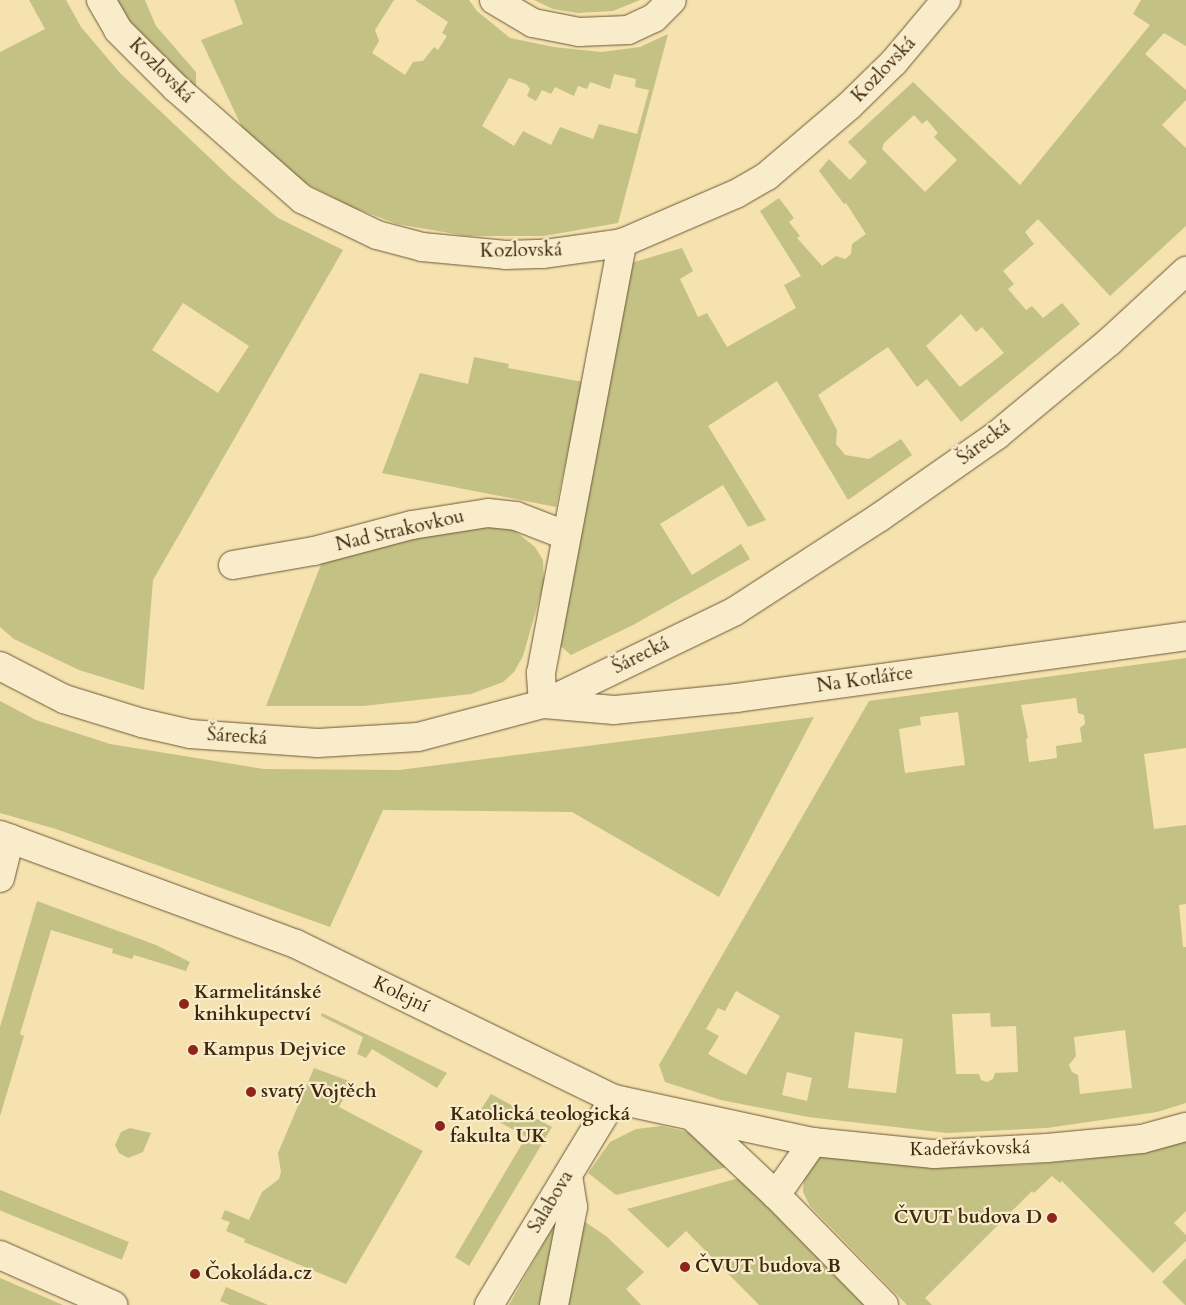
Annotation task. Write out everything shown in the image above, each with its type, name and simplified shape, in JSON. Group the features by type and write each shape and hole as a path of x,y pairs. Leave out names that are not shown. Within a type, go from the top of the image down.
{"street":[{"name":"Kozlovská","path":"101,0 118,30 176,88 302,199 377,236 422,247 506,255 544,254 622,244 736,194 767,176 849,106 894,62 946,0"},
{"path":"494,0 533,23 579,32 628,30 654,18 672,0"},
{"path":"543,704 541,673 565,535 622,244"},
{"name":"Šárecká","path":"0,666 64,699 142,723 190,734 318,743 418,737 543,704 735,611 880,517 997,435 1109,342 1186,271"},
{"name":"Nad Strakovkou","path":"233,565 314,551 412,525 488,513 516,516 565,535"},
{"name":"Na Kotlářce","path":"543,704 614,710 736,698 1186,636"},
{"path":"0,878 5,837"},
{"name":"Kolejní","path":"5,837 296,944 614,1099 694,1118 776,1195 884,1305"},
{"name":"Salabova","path":"489,1305 614,1099"},
{"name":"Kadeřávkovská","path":"694,1118 813,1142 943,1153 1142,1139 1186,1127"},
{"path":"776,1195 813,1142"},
{"path":"554,1305 573,1207 568,1175"},
{"path":"0,1255 113,1305"}],"shaded area":[{"path":"29,0 66,0 81,27 120,73 232,179 278,218 343,250 153,580 144,690 79,670 14,639 0,627 0,52 45,29","holes":["183,303 249,346 218,393 152,350"]},
{"path":"114,0 145,0 156,26 196,72 196,95 135,30"},
{"path":"234,0 394,0 375,30 379,41 372,53 405,75 413,62 423,61 434,47 438,50 447,36 442,33 448,22 415,0 469,0 477,11 510,38 554,47 601,52 640,47 668,34 618,223 544,236 467,236 397,224 352,207 301,181 246,136 201,40 243,24","holes":["614,74 636,79 635,87 649,90 637,134 599,124 593,139 560,127 551,145 523,131 514,146 482,126 509,78 526,84 530,89 527,96 536,101 542,90 551,94 555,87 574,96 578,86 587,89 590,82 610,89"]},
{"path":"534,0 640,0 613,11 578,13 553,9"},
{"path":"1141,0 1186,0 1186,46 1164,33 1145,54 1186,90 1186,100 1162,125 1186,148 1186,226 1110,296 1038,219 1025,232 1034,244 1003,271 1014,284 1008,289 1026,310 1032,306 1043,318 1062,303 1080,324 961,422 927,379 917,387 888,347 818,395 837,430 836,444 845,455 869,459 901,439 912,455 848,500 777,381 708,426 766,520 748,527 723,485 660,524 692,575 741,544 750,559 633,625 571,655 558,644 631,263 682,248 693,271 680,279 698,317 707,313 727,347 796,308 784,285 801,276 760,211 779,198 794,218 789,222 800,236 797,238 822,266 836,256 845,259 851,254 852,244 866,234 846,203 844,204 819,171 829,159 850,180 867,162 848,142 913,82 1020,185 1150,25 1133,14","holes":["914,115 922,124 927,120 938,133 934,137 957,160 925,192 882,149 884,143","961,314 976,332 982,327 1004,353 960,387 926,346"]},
{"path":"474,357 509,364 508,368 583,382 556,507 382,473 420,373 468,384"},
{"path":"492,524 515,531 535,547 543,560 544,583 523,656 514,672 503,682 471,694 363,706 266,706 325,554"},
{"path":"1186,658 1186,748 1144,754 1154,829 1186,825 1186,904 1179,905 1183,947 1186,947 1186,1103 1157,1112 1047,1128 947,1133 808,1117 721,1100 665,1082 659,1065 869,701","holes":["1076,698 1078,713 1084,715 1085,724 1080,728 1082,742 1056,746 1057,758 1029,762 1026,739 1028,738 1021,705","958,712 965,765 905,773 899,729 921,725 920,717","736,991 780,1016 746,1075 708,1054 719,1036 706,1029 718,1008 725,1011","990,1013 991,1027 1016,1026 1018,1072 995,1073 993,1079 987,1082 981,1080 979,1074 956,1074 952,1014","1125,1030 1132,1088 1080,1094 1078,1075 1072,1072 1069,1065 1076,1056 1074,1037","855,1032 903,1039 896,1093 848,1088","787,1072 812,1078 807,1101 782,1095"]},
{"path":"0,701 36,720 110,744 264,769 399,770 814,717 719,897 572,812 383,810 330,927 56,829 0,813"},
{"path":"37,901 156,945 190,962 186,971 134,955 132,959 112,953 113,949 51,930 20,1034 24,1036 0,1116 0,1027"},
{"path":"322,1013 447,1073 437,1088 372,1049 366,1058 357,1054 363,1037 321,1016"},
{"path":"314,1068 352,1082 339,1107 423,1151 346,1284 244,1242 245,1239 226,1231 230,1222 221,1219 225,1210 249,1220 262,1192 279,1179 281,1172 278,1153"},
{"path":"491,1094 552,1127 469,1266 455,1257 526,1137 480,1111"},
{"path":"662,1126 688,1132 731,1166 616,1195 588,1173 610,1142 636,1129"},
{"path":"130,1128 151,1133 143,1152 128,1158 119,1153 115,1145 121,1132"},
{"path":"1186,1138 1186,1211 1174,1223 1186,1235 1186,1241 1153,1273 1062,1181 1060,1183 1052,1176 1034,1193 1032,1191 925,1298 932,1305 907,1305 810,1206 803,1192 804,1175 813,1160 825,1155 892,1164 1019,1165 1082,1160"},
{"path":"739,1178 864,1305 759,1305 686,1231 668,1248 627,1209"},
{"path":"0,1190 129,1242 122,1260 0,1210"},
{"path":"576,1216 606,1236 644,1272 626,1289 641,1305 560,1305"},
{"path":"558,1218 547,1305 509,1305"},
{"path":"1186,1258 1186,1305 1185,1305 1162,1282"},
{"path":"0,1278 63,1305 0,1305"},
{"path":"226,1287 268,1305 230,1305 220,1301"}],"place":[{"name":"Karmelitánské knihkupectví","path":"184,1004"},
{"name":"Kampus Dejvice","path":"193,1050"},
{"name":"svatý Vojtěch","path":"251,1092"},
{"name":"Katolická teologická fakulta UK","path":"440,1126"},
{"name":"ČVUT budova D","path":"1052,1218"},
{"name":"ČVUT budova B","path":"685,1267"},
{"name":"Čokoláda.cz","path":"195,1274"}]}
